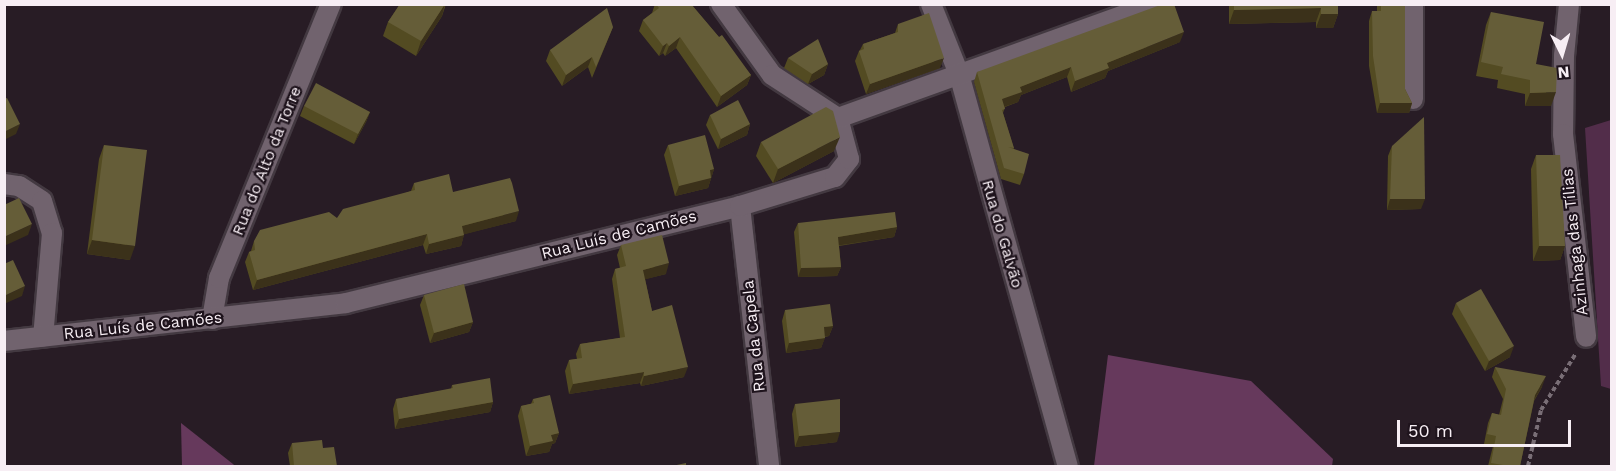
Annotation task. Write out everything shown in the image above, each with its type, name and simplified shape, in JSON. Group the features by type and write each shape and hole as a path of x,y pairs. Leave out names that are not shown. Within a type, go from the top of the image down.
{"street":[{"name":"Rua do Alto da Torre","path":"212,319 219,279 331,4"},
{"path":"721,4 772,75 838,118 1154,4"},
{"name":"Rua do Galvão","path":"931,4 959,74 1068,466"},
{"path":"1413,4 1413,99"},
{"name":"Azinhaga das Tílias","path":"1569,4 1564,56 1563,134 1586,337"},
{"name":"Rua Luís de Camões","path":"4,341 346,303 740,206 835,177 849,159 838,118"},
{"path":"4,184 19,186 42,201 52,233 43,337"},
{"name":"Rua da Capela","path":"740,206 769,466"}],"path":[{"name":"Azinhaga das Tílias","path":"1528,466 1541,410 1586,337"}],"shaded area":[{"path":"1612,120 1611,389 1601,386 1585,128"},
{"path":"1108,355 1251,381 1333,459 1332,466 1094,466"},
{"path":"181,423 233,464 235,466 182,466"}],"building":[{"path":"400,4 445,4 421,41 388,22"},
{"path":"656,4 691,4 719,37 722,35 751,75 721,96 680,37 669,46 667,43 663,46 643,20 659,8"},
{"path":"1163,4 1174,4 1184,32 1107,63 1109,68 1075,81 1071,67 1020,87 1022,92 1002,99 1005,109 1002,110 1014,148 1008,147 1029,154 1024,174 1004,168 977,72"},
{"path":"1234,4 1338,4 1338,14 1321,14 1321,8 1234,10"},
{"path":"1381,4 1405,4 1405,89 1412,103 1380,103 1373,56 1372,11 1381,11"},
{"path":"607,8 613,27 596,67 592,57 566,75 550,50"},
{"path":"1491,12 1544,22 1536,64 1557,68 1556,92 1530,93 1530,80 1501,74 1503,67 1481,62"},
{"path":"929,13 944,58 870,84 859,51 864,49 863,44 898,32 898,24"},
{"path":"818,39 828,64 812,74 788,58"},
{"path":"316,83 370,112 358,134 304,106"},
{"path":"7,98 20,124 4,132 4,99"},
{"path":"738,100 750,124 721,139 710,115"},
{"path":"826,107 833,111 840,137 778,169 761,142"},
{"path":"1424,117 1425,199 1390,199 1392,146"},
{"path":"705,135 714,169 710,170 711,178 679,186 668,145"},
{"path":"104,145 147,150 135,246 92,240"},
{"path":"1536,155 1560,155 1565,246 1539,246"},
{"path":"449,174 453,192 510,178 519,211 462,226 464,235 429,244 427,234 257,280 249,252 255,250 254,241 260,230 329,212 337,218 343,209 415,190 414,183"},
{"path":"19,198 32,224 4,237 4,205"},
{"path":"895,212 897,227 838,237 841,267 801,268 798,223"},
{"path":"662,235 669,263 643,270 652,311 672,305 688,367 644,376 644,372 573,384 569,360 582,358 580,344 625,337 615,269 626,266 621,245"},
{"path":"13,260 25,286 4,296 4,264"},
{"path":"464,284 473,322 434,333 424,295"},
{"path":"1481,289 1514,346 1489,361 1456,303"},
{"path":"830,304 833,326 824,327 825,338 789,343 785,310"},
{"path":"1495,367 1546,376 1535,395 1520,466 1491,463 1496,436 1487,434 1492,413 1501,415 1506,389"},
{"path":"490,378 493,402 399,419 396,399"},
{"path":"550,395 559,433 551,435 553,441 530,446 521,406 534,403 533,399"},
{"path":"840,399 840,432 799,436 795,404"},
{"path":"322,440 323,448 334,447 337,466 294,466 292,443"}]}
